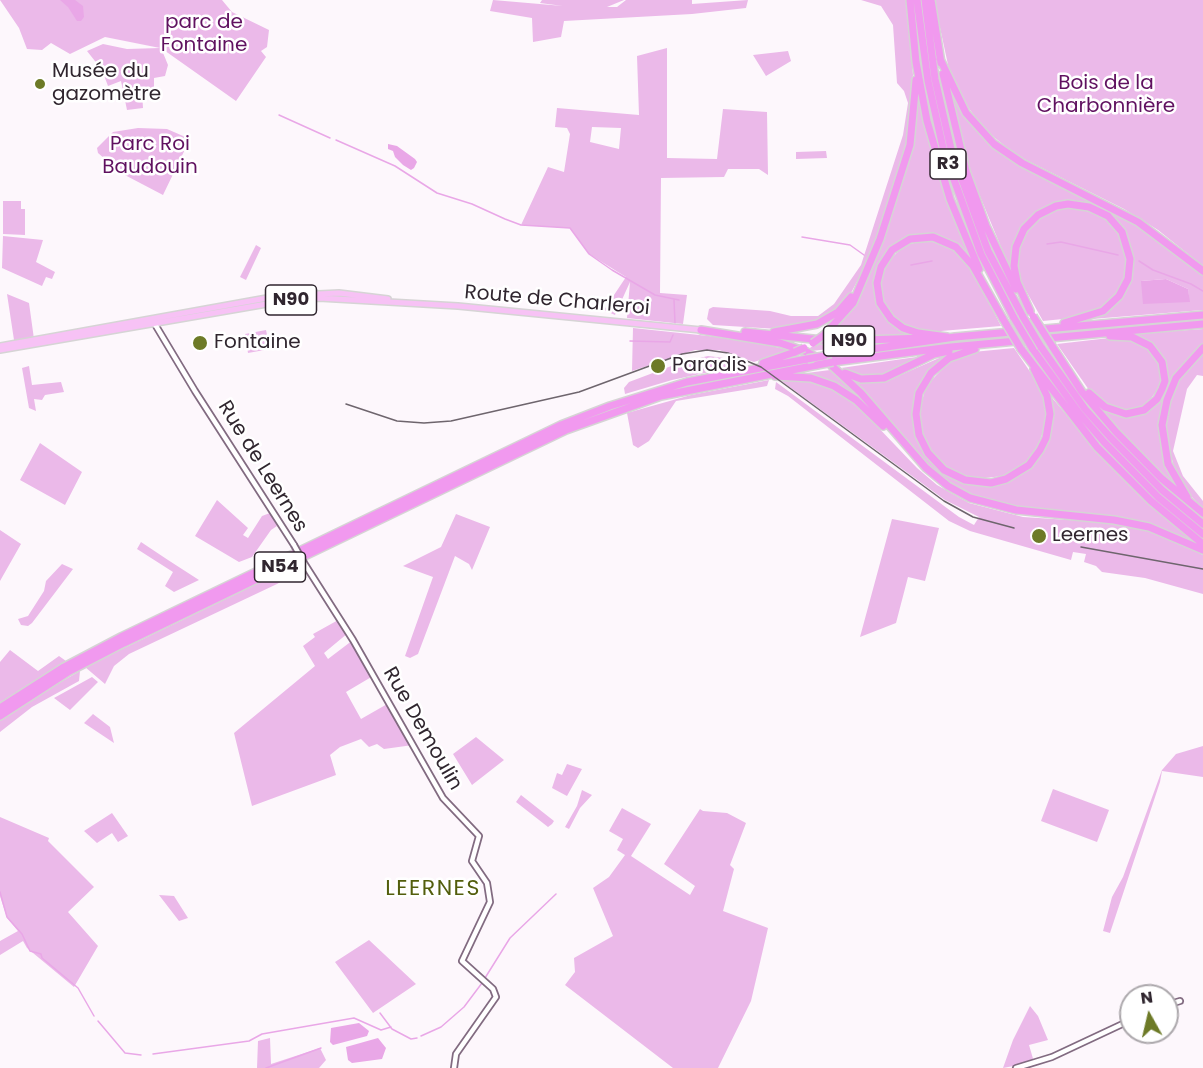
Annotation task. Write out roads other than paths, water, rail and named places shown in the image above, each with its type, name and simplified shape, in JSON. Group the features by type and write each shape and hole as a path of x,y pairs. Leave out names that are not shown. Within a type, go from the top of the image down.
{"highway":[{"path":"910,0 916,62 927,121 944,178 987,289"},
{"name":"R3","path":"917,0 927,81 944,152 981,254 1014,318 1061,390 1104,442 1158,497 1203,534"},
{"name":"R3","path":"924,0 935,79 951,149 984,242 1023,317 1041,347 1085,409 1162,490 1203,524"},
{"path":"931,0 952,120 976,199 1010,278 1082,392 1141,458 1203,513"},
{"path":"940,59 966,113 994,144 1022,163 1138,222 1203,271"},
{"path":"746,370 813,343 844,316 861,287 906,160 915,114 916,62"},
{"path":"1032,313 1017,282 1014,266 1016,247 1024,230 1046,210 1068,204 1089,207 1108,216 1122,232 1129,249 1130,268 1124,288 1103,311 1052,328"},
{"path":"942,336 908,330 895,323 885,311 878,297 878,278 881,267 892,250 915,238 929,236 944,240 965,255 1034,369 1047,396 1050,414 1046,438 1029,465 1006,479 991,483 977,483 953,476 934,462 922,444 916,425 917,403 924,383 938,366 949,358 983,344"},
{"path":"756,333 799,329 817,324 838,312 861,287"},
{"name":"N90","path":"701,330 859,341 955,337 1203,315"},
{"path":"701,330 794,347 832,364 851,377 884,378 934,354 963,346 1203,324"},
{"path":"1074,378 1105,407 1126,414 1144,410 1157,399 1162,389 1165,381 1162,362 1150,346 1132,337 1092,333"},
{"name":"N54","path":"0,708 64,667 121,637 541,434 646,394 746,370 955,337"},
{"name":"N54","path":"0,716 68,672 124,643 545,439 635,404 689,389 817,365 963,346"},
{"path":"1194,506 1173,477 1168,464 1162,426 1167,400 1176,378 1203,348"},
{"path":"832,364 861,393 903,444"},
{"path":"1034,369 1111,462 1151,501 1203,544"},
{"path":"755,376 801,377 834,386 856,400 936,477 970,498 1016,510 1114,520 1149,527 1203,550"}],"main road":[{"name":"Route de Charleroi","path":"154,322 284,301 319,298 411,303 701,330"},
{"name":"N90","path":"0,348 154,322"}],"street":[{"name":"Rue de Leernes","path":"154,322 195,392 347,631"},
{"name":"Rue Demoulin","path":"347,631 443,798 479,836 472,861 487,883 489,906 462,961 493,989 496,997 456,1054 454,1065"},
{"path":"1016,1068 1052,1057 1119,1026"}],"waterway":[{"path":"279,115 330,138"},
{"path":"336,140 395,166 437,193 472,204 505,219 521,225 570,228 589,254 612,270 655,295 679,300"},
{"path":"802,237 850,245 864,255"},
{"path":"1047,244 1061,242 1118,255"},
{"path":"911,265 932,261"},
{"path":"1139,261 1153,270 1191,284 1203,291"},
{"path":"674,300 675,323"},
{"path":"630,341 670,342 673,335"},
{"path":"0,892 7,917 22,934 30,951 41,954 42,958 78,988 94,1016"},
{"path":"485,978 510,938 556,894"},
{"path":"421,1036 441,1027 464,1007 482,983"},
{"path":"380,1013 392,1029 411,1039 417,1038"},
{"path":"153,1054 249,1041 262,1034 354,1018 381,1030 391,1027"},
{"path":"98,1021 125,1053 141,1055"},
{"path":"266,1068 321,1048"}],"tram line":[{"path":"346,404 397,421 424,423 451,421 579,392 682,354 707,350 728,353 761,367 944,501 973,517 1014,528"},
{"path":"1081,547 1203,569"}],"place":[{"name":"Musée du gazomètre","path":"40,84"},
{"name":"Fontaine","path":"200,343"},
{"name":"Paradis","path":"658,366"},
{"name":"Leernes","path":"1039,536"}],"district":[{"name":"LEERNES","path":"433,889"}],"park label":[{"name":"parc de Fontaine","path":"204,34"},
{"name":"Bois de la Charbonnière","path":"1106,96"},
{"name":"Parc Roi Baudouin","path":"150,156"}]}
